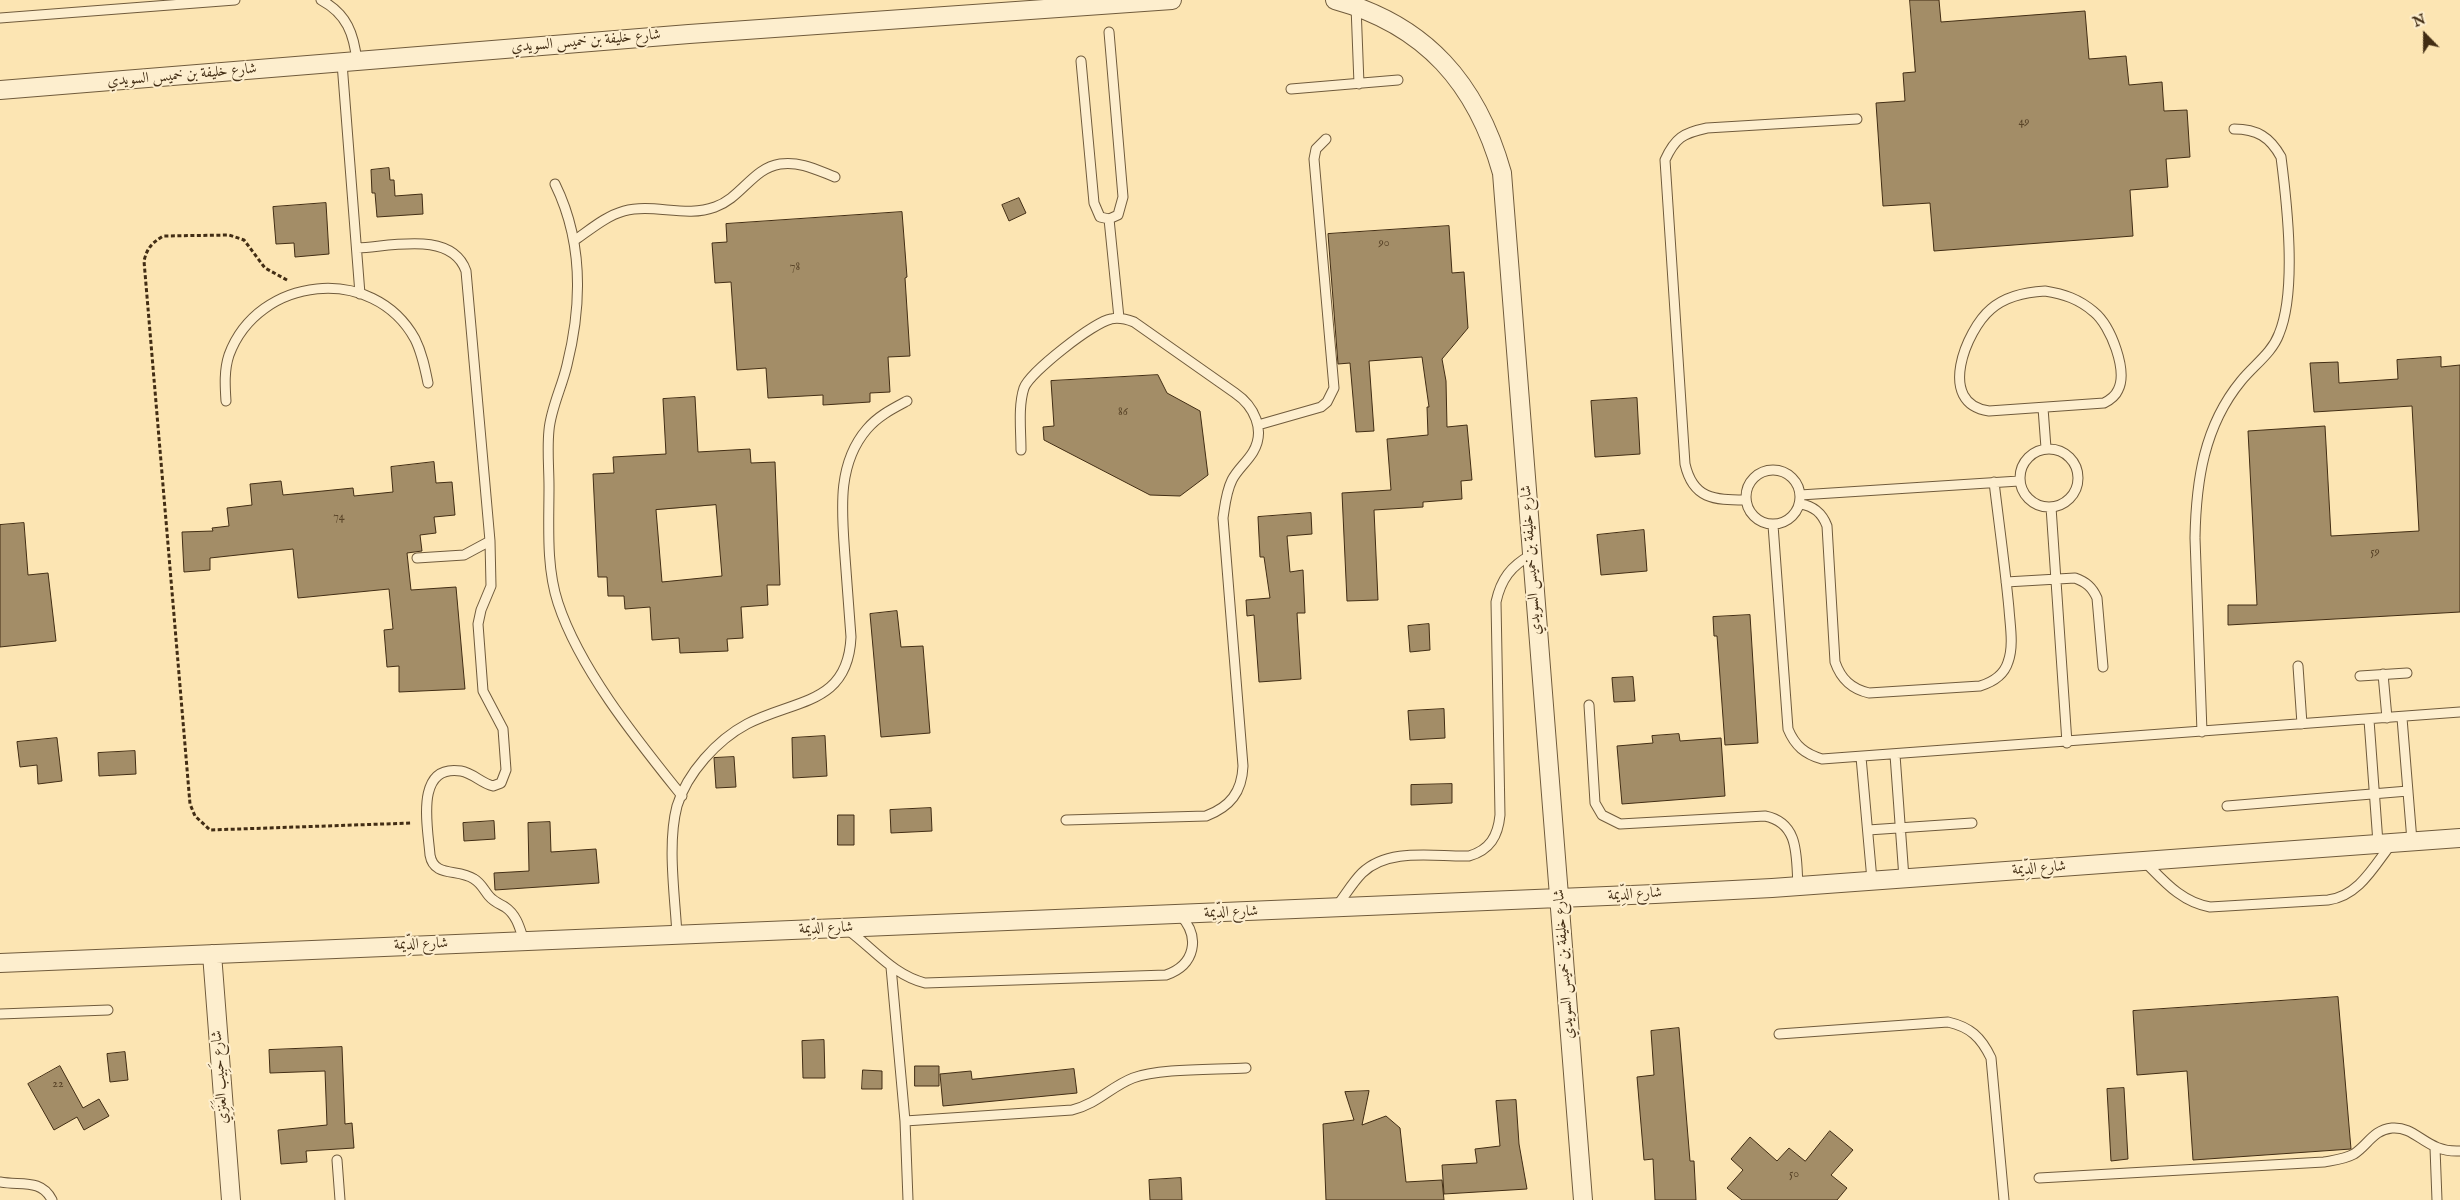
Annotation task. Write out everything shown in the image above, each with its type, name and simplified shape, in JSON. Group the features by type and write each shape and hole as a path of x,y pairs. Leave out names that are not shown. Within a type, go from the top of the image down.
{"street":[{"name":"شارع خليفة بن خميس السويدي","path":"0,90 689,34 1172,0"},
{"name":"شارع خليفة بن خميس السويدي","path":"1335,0 1377,14 1409,33 1436,54 1460,80 1479,108 1493,140 1502,173 1507,207 1531,555 1583,1200"},
{"name":"شارع الدِّيمة","path":"0,963 1560,899 1798,886 2460,838"},
{"name":"شارع حَبِيب العَنَزِي","path":"212,954 231,1200"}],"lane":[{"path":"0,18 236,0"},
{"path":"321,0 333,7 352,31 350,62 360,294"},
{"path":"1356,6 1359,84"},
{"path":"1081,61 1094,203 1100,217 1109,219 1118,215 1123,197 1109,32"},
{"path":"1290,89 1398,80"},
{"path":"1745,500 1718,500 1709,497 1693,487 1687,474 1665,160 1674,142 1690,132 1707,128 1857,120"},
{"path":"2202,732 2195,538 2195,505 2199,473 2207,442 2216,420 2242,380 2270,351 2279,336 2288,302 2287,244 2281,157 2274,144 2263,134 2249,129 2234,129"},
{"path":"1258,425 1321,406 1327,402 1334,388 1314,159 1316,149 1326,139"},
{"path":"575,240 608,218 624,211 643,208 699,210 714,207 731,198 766,168 778,164 804,164 835,177"},
{"path":"555,184 568,211 575,240 577,279 573,339 549,430 550,569 557,602 572,640 631,732 682,796"},
{"path":"1109,219 1118,318"},
{"path":"358,248 437,245 456,254 464,265 467,278 490,541 491,586 489,595 481,610 478,624 480,675 486,698 500,720 503,729 505,775 501,783 493,786 460,771 438,776 429,788 427,795 430,854 434,866 444,872 464,873 476,880 491,898 514,915 524,941"},
{"path":"226,401 225,379 228,357 250,319 267,305 287,295 308,289 330,288 360,294 382,305 394,315 414,338 424,360 428,383"},
{"path":"2045,291 2064,294 2081,302 2096,313 2108,328 2116,345 2121,383 2118,392 2112,399 2104,403 2043,408 1982,410 1966,399 1959,374 1969,338 1978,322 1992,308 2017,295 2045,291"},
{"path":"1021,450 1022,397 1029,379 1044,364 1096,326 1118,318 1134,322 1246,401 1254,412 1258,425 1258,438 1254,451 1232,480 1226,497 1223,518 1243,766 1242,780 1238,792 1229,804 1218,812 1206,816 1066,820"},
{"path":"677,935 673,832 682,796 688,782 702,761 747,725 821,695 835,685 844,671 850,654 851,637 841,505 845,473 853,450 867,429 885,413 907,401"},
{"path":"2043,408 2046,448"},
{"path":"2046,448 2066,453 2078,470 2076,490 2070,499 2051,508 2040,506 2030,501 2023,492 2019,481 2020,472 2029,456 2046,448"},
{"path":"1770,470 1779,470 1794,479 1800,500 1790,519 1773,525 1757,520 1747,508 1745,500 1746,491 1755,476 1770,470"},
{"path":"1800,500 2019,481"},
{"path":"1800,500 1814,508 1824,519 1826,526 1835,662 1844,679 1859,691 1879,693 1968,688 1992,682 2005,669 2011,652 2006,582 1994,482"},
{"path":"2051,508 2054,579 2067,743"},
{"path":"1773,525 1788,729 1793,740 1810,756 1822,759 1895,755 2402,718 2460,712"},
{"path":"417,558 464,555 490,541"},
{"path":"1334,909 1363,872 1384,860 1396,857 1469,856 1478,853 1492,842 1497,833 1500,814 1496,602 1504,578 1520,561 1531,555"},
{"path":"2006,582 2075,578 2085,582 2092,588 2097,598 2103,668"},
{"path":"2298,666 2302,724"},
{"path":"2360,676 2407,672"},
{"path":"2383,674 2387,718"},
{"path":"1589,705 1595,803 1602,815 1620,824 1765,816 1774,818 1781,822 1792,834 1798,886"},
{"path":"2402,718 2412,841"},
{"path":"2144,861 2181,897 2200,906 2328,900 2344,896 2359,886 2385,843 2375,794 2369,720"},
{"path":"1895,755 1904,878"},
{"path":"1861,757 1872,880"},
{"path":"2227,806 2408,792"},
{"path":"1868,830 1972,823"},
{"path":"846,928 891,967 911,979 940,984 1166,976 1177,972 1186,964 1193,950 1192,933 1188,923 1180,915"},
{"path":"891,967 905,1122 908,1200"},
{"path":"0,1014 108,1010"},
{"path":"1779,1034 1948,1022 1962,1025 1975,1033 1984,1044 1990,1058 2004,1200"},
{"path":"905,1122 1072,1110 1094,1102 1135,1077 1162,1073 1246,1068"},
{"path":"2039,1178 2324,1162 2346,1158 2360,1150 2371,1136 2382,1130 2393,1128 2405,1129 2435,1148 2460,1151"},
{"path":"2435,1148 2437,1200"},
{"path":"336,1160 340,1200"},
{"path":"0,1182 35,1184 43,1188 52,1200"}],"path":[{"path":"308,289 265,268 244,240 229,235 163,236 154,241 146,250 144,261 190,804 195,816 210,830 428,822"}],"building":[{"path":"1910,0 1939,0 1941,22 2085,11 2089,59 2126,56 2129,85 2162,82 2164,111 2187,110 2190,157 2166,159 2168,187 2130,190 2133,236 1934,251 1930,203 1883,206 1876,103 1905,101 1903,73 1915,72"},
{"path":"389,168 390,180 394,180 395,196 422,194 423,214 377,217 375,193 372,193 371,170"},
{"path":"1019,198 1026,213 1009,221 1002,205"},
{"path":"326,203 329,254 295,257 294,243 276,244 273,207"},
{"path":"902,212 910,356 888,357 890,392 870,393 870,402 823,405 823,395 768,398 766,368 737,370 731,282 715,283 712,243 727,242 726,224"},
{"path":"1449,226 1452,273 1464,272 1468,328 1442,359 1446,381 1447,427 1467,425 1472,480 1461,481 1462,499 1423,502 1423,507 1374,510 1378,600 1347,601 1342,493 1391,490 1387,439 1428,435 1427,407 1429,407 1422,357 1369,361 1374,431 1356,432 1350,363 1338,364 1328,234"},
{"path":"2441,357 2441,367 2460,365 2460,612 2228,625 2228,605 2257,605 2248,431 2325,426 2331,536 2419,531 2412,406 2314,412 2310,363 2338,362 2339,383 2398,379 2397,360"},
{"path":"1158,375 1167,393 1200,411 1208,475 1180,496 1150,495 1044,440 1043,427 1054,426 1051,381"},
{"path":"695,397 698,452 750,449 751,463 775,462 780,585 767,585 768,605 741,607 743,638 727,639 728,651 680,653 679,638 652,640 650,607 625,609 624,596 608,596 607,577 598,577 593,474 614,473 613,457 666,454 663,399","holes":["716,505 722,576 662,582 656,510"]},
{"path":"1637,398 1640,454 1595,457 1591,401"},
{"path":"434,462 436,483 452,482 455,515 434,517 436,533 420,535 422,551 407,553 411,590 456,587 465,689 399,692 399,666 387,667 384,630 393,629 389,589 298,598 293,549 210,558 210,570 184,572 182,532 213,531 212,528 229,526 227,508 252,505 250,484 281,481 283,495 353,488 354,496 393,492 391,467"},
{"path":"1311,513 1312,534 1287,536 1290,572 1303,570 1305,613 1297,613 1301,679 1259,682 1254,615 1247,616 1246,600 1270,598 1264,557 1260,557 1258,517"},
{"path":"24,523 28,575 48,573 56,641 0,647 0,525"},
{"path":"1644,530 1647,571 1601,575 1597,535"},
{"path":"897,611 901,647 923,646 930,733 881,737 870,614"},
{"path":"1750,615 1758,743 1725,745 1717,636 1714,636 1713,617"},
{"path":"1429,624 1430,650 1410,652 1408,626"},
{"path":"1633,677 1635,701 1614,702 1612,678"},
{"path":"1444,709 1445,738 1410,740 1408,711"},
{"path":"1679,734 1680,741 1721,738 1725,796 1622,804 1617,746 1653,743 1652,736"},
{"path":"825,736 827,776 793,778 792,738"},
{"path":"57,738 62,781 38,784 37,765 20,767 17,742"},
{"path":"135,751 136,774 99,776 98,753"},
{"path":"734,757 736,787 716,788 714,758"},
{"path":"1452,784 1452,803 1411,805 1411,785"},
{"path":"931,808 932,831 891,833 890,810"},
{"path":"838,815 854,815 854,845 838,845"},
{"path":"494,821 495,839 464,841 463,823"},
{"path":"550,822 551,852 596,849 599,883 495,890 494,873 529,871 528,823"},
{"path":"2338,997 2351,1149 2193,1160 2187,1071 2137,1075 2133,1011"},
{"path":"1679,1028 1690,1161 1694,1161 1696,1200 1655,1200 1653,1159 1644,1160 1637,1077 1654,1075 1651,1031"},
{"path":"824,1040 825,1078 803,1078 802,1041"},
{"path":"342,1047 345,1124 352,1123 354,1148 306,1151 307,1162 281,1164 278,1130 327,1125 325,1071 270,1073 269,1050"},
{"path":"125,1052 128,1080 110,1082 107,1054"},
{"path":"60,1066 83,1108 99,1099 109,1116 84,1130 77,1117 54,1130 28,1084"},
{"path":"915,1066 939,1066 939,1086 915,1086"},
{"path":"1074,1069 1077,1093 943,1106 940,1074 971,1071 972,1079"},
{"path":"863,1070 882,1071 882,1089 862,1089"},
{"path":"2124,1088 2128,1159 2111,1161 2107,1089"},
{"path":"1369,1091 1362,1125 1386,1116 1400,1128 1406,1182 1442,1180 1444,1200 1326,1200 1323,1124 1354,1120 1345,1092"},
{"path":"1516,1100 1519,1144 1527,1189 1444,1194 1442,1165 1477,1163 1475,1149 1500,1146 1496,1101"},
{"path":"1830,1131 1853,1150 1831,1175 1847,1188 1837,1200 1742,1200 1727,1188 1743,1170 1731,1159 1750,1137 1777,1161 1789,1148 1805,1161"},
{"path":"1181,1178 1182,1200 1150,1200 1149,1180"}]}
